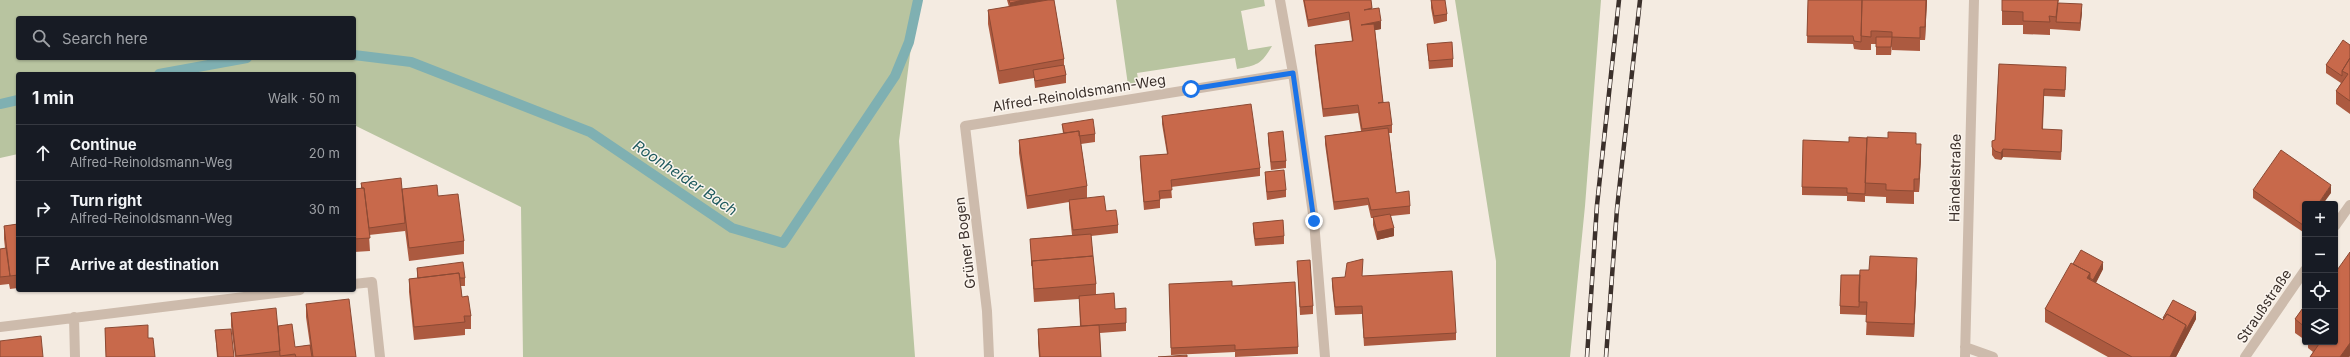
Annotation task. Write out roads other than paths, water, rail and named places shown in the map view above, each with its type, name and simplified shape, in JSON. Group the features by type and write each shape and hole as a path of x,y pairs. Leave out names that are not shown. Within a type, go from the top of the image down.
{"street":[{"path":"1280,0 1293,73 1314,221 1325,357"},
{"name":"Händelstraße","path":"1965,352 1974,0"},
{"name":"Alfred-Reinoldsmann-Weg","path":"964,126 1293,73"},
{"name":"Grüner Bogen","path":"964,126 986,304 989,357"},
{"path":"2338,222 2350,205"},
{"name":"Straußstraße","path":"2245,357 2303,273"},
{"path":"356,284 372,282 380,357"},
{"path":"0,327 74,316 283,292"},
{"path":"74,316 75,357"},
{"path":"1965,352 1993,357"}],"waterway":[{"name":"Roonheider Bach","path":"356,55 411,62 590,132 732,228 783,243 895,76 909,42 918,0"},
{"name":"Roonheider Bach","path":"170,72 236,60"},
{"name":"Roonheider Bach","path":"0,104 16,100"}],"railway":[{"path":"1587,357 1597,205 1619,0"},
{"path":"1606,357 1617,209 1640,0"}]}
